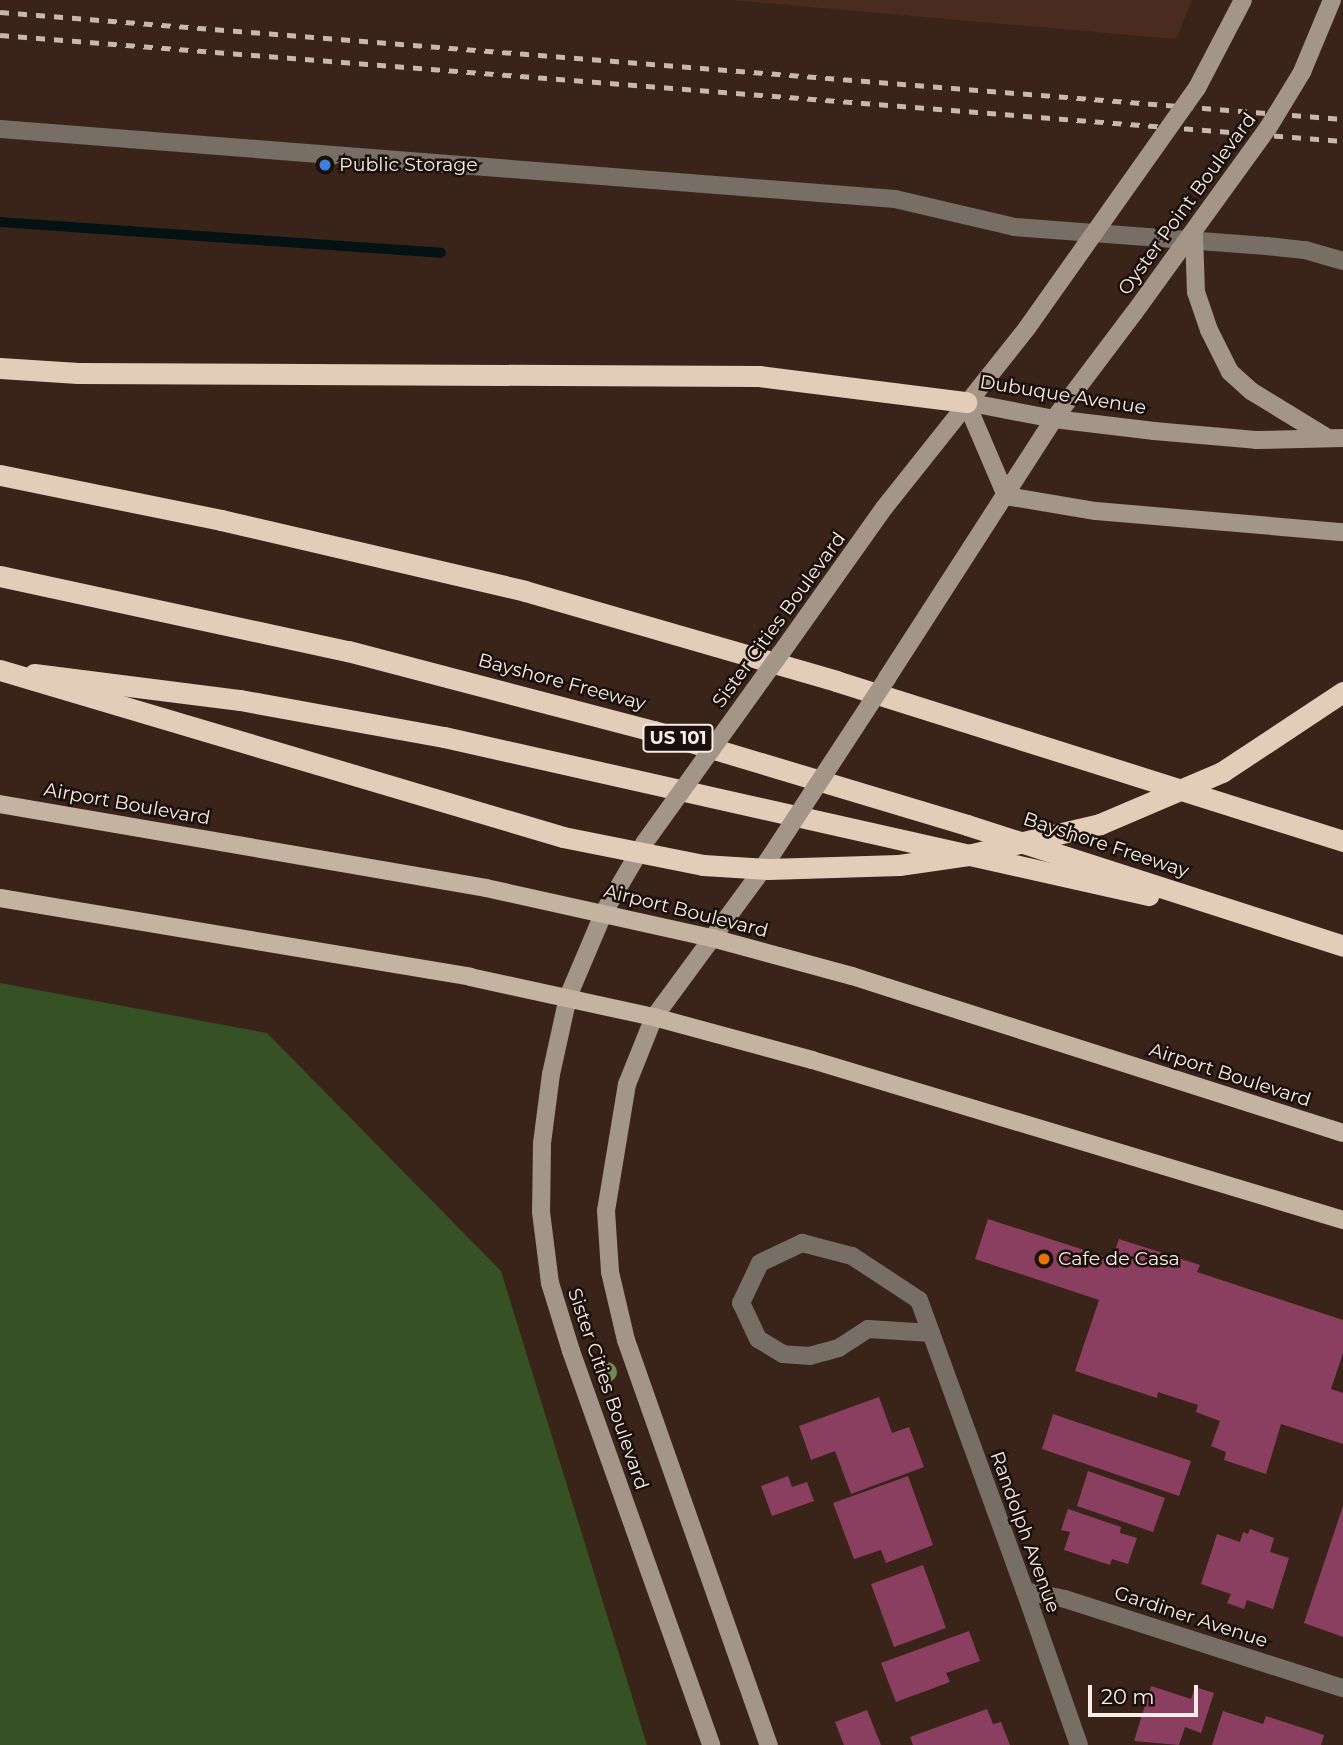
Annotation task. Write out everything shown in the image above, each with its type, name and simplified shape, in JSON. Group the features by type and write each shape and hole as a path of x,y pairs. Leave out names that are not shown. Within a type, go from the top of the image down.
{"highway":[{"path":"0,368 91,373 759,376 966,402"},
{"path":"0,475 221,520 538,595 836,681 1343,841"},
{"name":"Bayshore Freeway","path":"0,576 214,620 526,695 953,821 1343,946"},
{"path":"0,672 141,685 444,737 1276,924"},
{"path":"0,672 563,837 703,865 768,869 899,865 968,855 1100,824 1222,772 1343,692"}],"main road":[{"path":"966,402 1027,328 1197,88 1243,0"},
{"name":"Oyster Point Boulevard","path":"1054,419 1194,235 1301,72 1332,0"},
{"path":"1194,235 1196,292 1209,330 1230,372 1251,391 1336,438"},
{"name":"Dubuque Avenue","path":"966,402 1054,419 1256,440 1336,438"},
{"name":"Dubuque Avenue","path":"966,402 1006,496"},
{"name":"Sister Cities Boulevard","path":"711,1745 550,1283 541,1212 542,1143 551,1074 568,997 604,912 645,842 858,545 966,402"},
{"name":"Sister Cities Boulevard","path":"769,1745 626,1340 610,1272 606,1211 615,1137 629,1074 654,1017 757,877 1054,419"},
{"path":"1006,496 1096,512 1343,533"},
{"name":"Airport Boulevard","path":"0,804 604,912 712,937 852,976 1343,1133"},
{"path":"0,898 568,997 654,1017 812,1060 1343,1220"}],"street":[{"path":"0,129 895,199 1014,227 1279,247 1343,261"},
{"name":"Randolph Avenue","path":"931,1334 868,1329 839,1348 810,1356 783,1354 758,1339 741,1303 760,1263 802,1243 852,1256 919,1300 1079,1745"},
{"name":"Gardiner Avenue","path":"1025,1591 1065,1599 1343,1688"}],"shaded area":[{"path":"731,0 1192,0 1176,39"}],"green space":[{"path":"0,983 267,1033 501,1271 647,1745 0,1745"}],"building":[{"path":"988,1219 1112,1259 1119,1239 1200,1265 1197,1272 1343,1320 1343,1353 1331,1389 1343,1393 1343,1444 1281,1424 1266,1474 1224,1460 1226,1452 1211,1446 1220,1421 1196,1412 1198,1405 1158,1392 1157,1398 1075,1371 1099,1300 975,1259"},
{"path":"879,1397 892,1433 909,1427 924,1467 851,1494 835,1451 811,1460 799,1426"},
{"path":"1053,1414 1191,1461 1179,1496 1042,1449"},
{"path":"1088,1471 1165,1498 1153,1532 1077,1506"},
{"path":"788,1476 792,1487 807,1482 814,1501 772,1516 761,1486"},
{"path":"908,1476 933,1545 886,1563 881,1550 854,1559 833,1503"},
{"path":"1343,1506 1343,1637 1304,1623"},
{"path":"1068,1509 1121,1527 1120,1533 1137,1538 1128,1564 1112,1559 1110,1565 1064,1550 1070,1532 1061,1530"},
{"path":"1250,1529 1274,1538 1270,1552 1289,1558 1273,1609 1247,1600 1244,1609 1227,1603 1231,1594 1201,1584 1217,1534 1240,1542 1243,1532 1248,1534"},
{"path":"923,1565 946,1628 894,1647 871,1584"},
{"path":"969,1631 980,1661 946,1673 950,1682 896,1702 881,1663"},
{"path":"1151,1686 1191,1699 1195,1687 1214,1693 1201,1733 1185,1727 1179,1745 1134,1741"},
{"path":"987,1709 993,1724 1001,1722 1010,1745 913,1745 910,1737"},
{"path":"867,1710 881,1745 844,1745 835,1722"},
{"path":"1223,1711 1263,1724 1266,1716 1324,1735 1321,1745 1212,1745"}],"waterway":[{"path":"0,222 441,253"}],"railway":[{"path":"0,12 1343,119"},
{"path":"0,35 1343,141"}],"place":[{"name":"Public Storage","path":"325,165"},
{"name":"Cafe de Casa","path":"1044,1259"}]}
